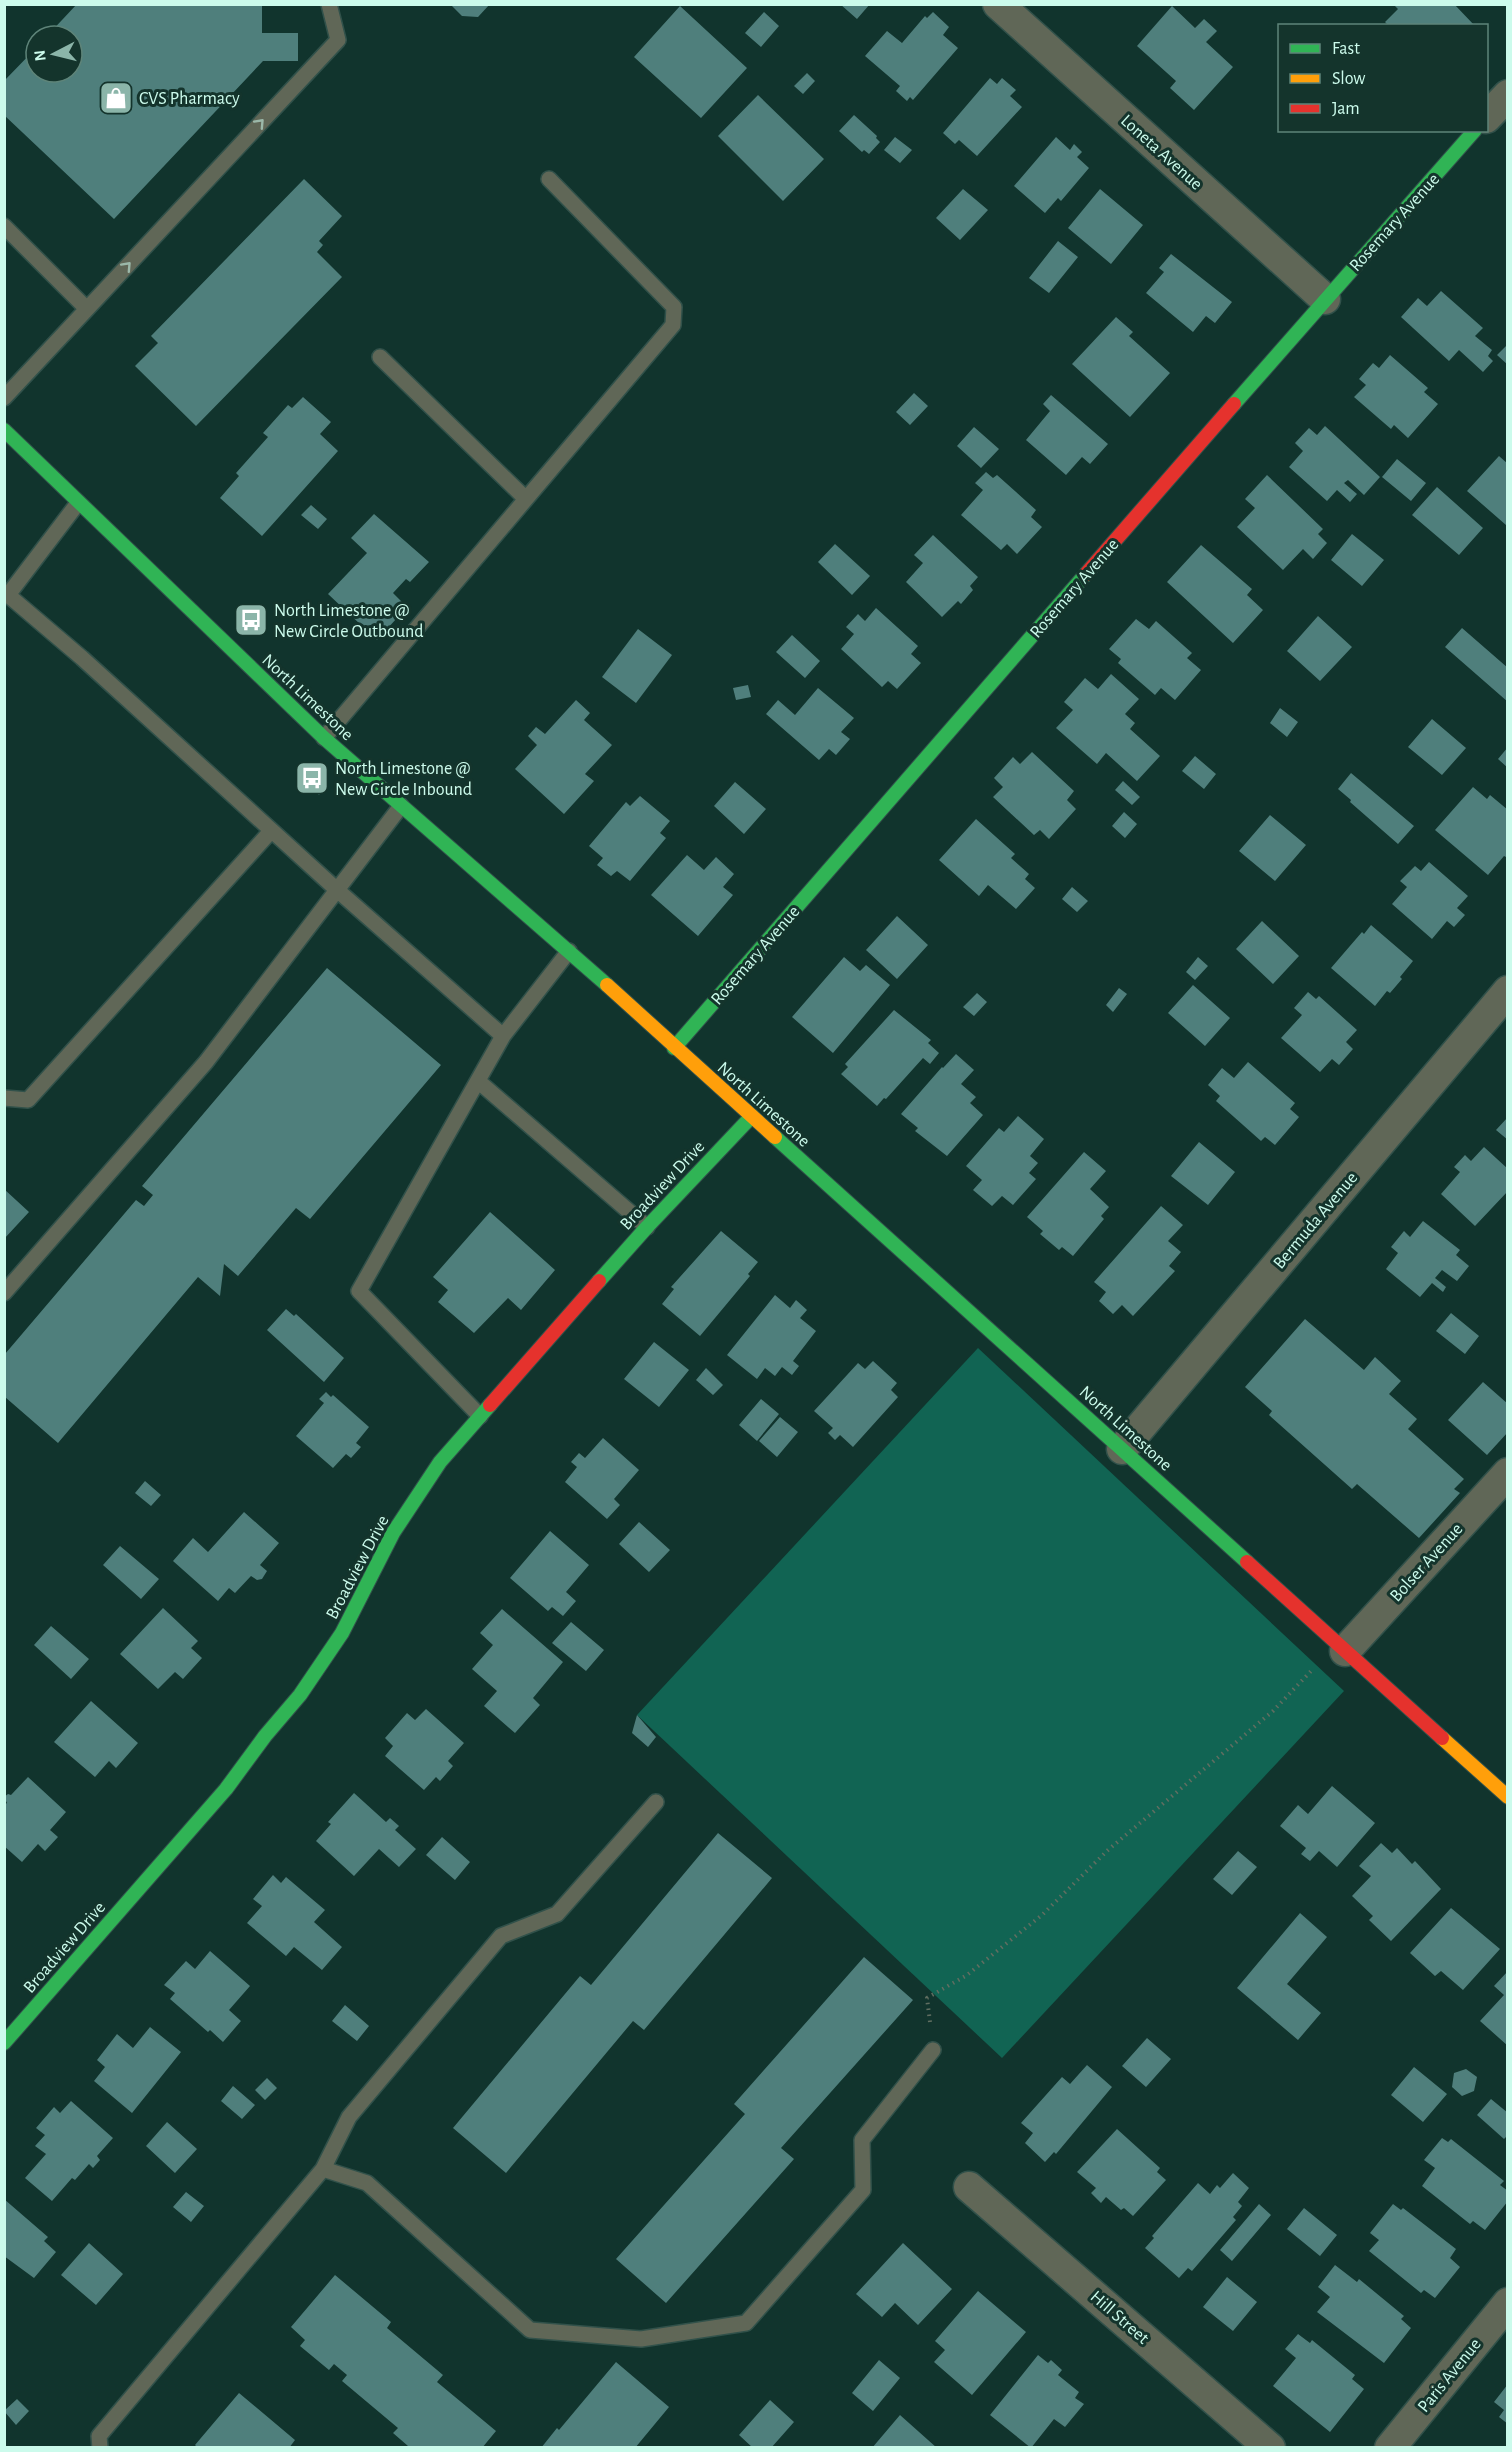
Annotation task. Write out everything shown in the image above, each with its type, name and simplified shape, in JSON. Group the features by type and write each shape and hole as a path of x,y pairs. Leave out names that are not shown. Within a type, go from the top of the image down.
{"street":[{"name":"Loneta Avenue","path":"998,4 1325,298"},
{"path":"1488,116 1508,94"},
{"name":"Rosemary Avenue","path":"675,1048 1325,298 1473,132"},
{"name":"North Limestone","path":"4,429 78,503 324,738 569,951 1508,1797"},
{"name":"Bermuda Avenue","path":"1122,1449 1508,991"},
{"name":"Broadview Drive","path":"4,2043 218,1797 300,1695 342,1633 393,1533 440,1462 646,1227 752,1116"},
{"name":"Bolser Avenue","path":"1340,1646 1508,1473"},
{"name":"Hill Street","path":"969,2187 1270,2448"},
{"name":"Paris Avenue","path":"1390,2448 1508,2303"}],"lane":[{"path":"4,398 338,40 329,4"},
{"path":"324,738 673,325 674,307 549,179"},
{"path":"4,226 87,309"},
{"path":"380,357 526,499"},
{"path":"78,503 6,597 81,658 271,831 503,1036"},
{"path":"4,1293 206,1062 401,806"},
{"path":"4,1098 28,1100 271,831"},
{"path":"480,1416 359,1291 503,1036 569,951"},
{"path":"478,1081 646,1227"},
{"path":"100,2448 99,2436 323,2169 349,2117 501,1936 557,1914 656,1802"},
{"path":"323,2169 368,2183 530,2330 641,2339 746,2323 863,2190 862,2140 933,2050"}],"path":[{"path":"933,2050 927,1998 967,1975 1042,1915 1108,1850 1273,1712 1340,1646"}],"green space":[{"path":"978,1348 1344,1691 1002,2058 637,1715"}],"building":[{"name":"CVS Pharmacy","path":"77,4 262,4 262,33 298,33 298,61 263,61 114,219 4,115 4,81 24,60 24,84 84,84 84,24 58,24"},
{"path":"450,4 490,4 478,17 462,16"},
{"path":"840,4 870,4 857,19"},
{"path":"1393,4 1454,4 1473,24 1387,24 1385,22 1398,9"},
{"path":"680,6 747,68 701,118 634,57"},
{"path":"1172,6 1195,28 1204,19 1217,31 1206,42 1233,67 1194,110 1170,88 1176,81 1137,46"},
{"path":"764,12 779,26 761,47 745,33"},
{"path":"933,12 949,27 943,35 958,48 913,100 910,97 907,101 896,91 900,86 865,56 887,31 902,43 925,16 927,18"},
{"path":"807,73 815,81 803,94 794,86"},
{"path":"990,78 997,84 1002,78 1016,90 1010,96 1022,107 977,156 959,140 955,144 943,133"},
{"path":"758,95 824,159 783,201 718,136"},
{"path":"854,115 877,136 880,142 869,154 864,150 862,152 839,131"},
{"path":"895,137 912,150 900,163 884,150"},
{"path":"1056,137 1070,150 1074,144 1082,152 1077,157 1089,168 1061,201 1058,198 1045,213 1014,186"},
{"path":"304,179 342,216 319,241 323,245 317,252 342,277 196,426 135,366 158,343 151,336"},
{"path":"963,189 988,210 960,240 936,218"},
{"path":"1100,189 1143,225 1111,264 1068,228"},
{"path":"1058,241 1078,257 1049,293 1029,278"},
{"path":"1171,254 1232,302 1215,323 1206,316 1193,332 1146,293 1164,272 1159,268"},
{"path":"1441,291 1483,328 1475,336 1492,350 1488,356 1493,361 1483,372 1459,350 1449,361 1401,317 1418,298 1427,306"},
{"path":"1116,317 1133,332 1129,336 1170,373 1130,417 1072,364"},
{"path":"1508,344 1508,365 1497,355"},
{"path":"1390,355 1428,388 1424,392 1438,404 1408,438 1394,425 1391,429 1354,397 1366,385 1359,379 1373,363 1379,368"},
{"path":"914,393 928,406 910,425 896,412"},
{"path":"1051,395 1108,444 1090,464 1082,457 1066,475 1026,440 1050,411 1043,404"},
{"path":"303,397 331,422 320,434 338,451 262,536 220,498 239,476 236,473 268,437 263,433 288,405 292,408"},
{"path":"1325,426 1380,477 1364,495 1348,480 1344,483 1357,494 1350,502 1337,490 1327,501 1289,467 1303,451 1295,443 1309,428 1317,435"},
{"path":"974,427 999,449 981,468 957,446"},
{"path":"1499,456 1508,464 1506,525 1467,491"},
{"path":"1397,459 1426,483 1411,501 1382,477"},
{"path":"986,472 993,478 997,475 1036,510 1031,517 1042,527 1017,554 1007,544 1001,550 961,515 983,490 975,483"},
{"path":"1267,475 1323,529 1318,534 1327,543 1313,559 1303,549 1283,570 1237,527 1255,508 1245,499"},
{"path":"1437,487 1483,528 1459,555 1412,515"},
{"path":"311,505 327,519 318,529 301,515"},
{"path":"374,514 429,562 410,582 406,579 393,593 407,607 377,640 328,594 367,553 351,538"},
{"path":"1352,534 1384,560 1362,586 1331,560"},
{"path":"933,535 978,577 970,586 973,590 961,604 958,601 942,617 906,582 923,563 914,555"},
{"path":"835,544 870,576 852,595 818,562"},
{"path":"1201,545 1252,589 1247,595 1263,610 1233,643 1167,582"},
{"path":"876,608 918,646 911,654 921,663 897,689 888,681 882,687 841,649 854,634 846,627 858,614 865,621"},
{"path":"1318,616 1352,647 1320,681 1287,651"},
{"path":"1136,619 1149,629 1156,621 1192,653 1187,658 1201,670 1175,700 1161,688 1155,695 1118,663 1121,659 1109,649"},
{"path":"1462,628 1508,668 1508,702 1445,647"},
{"path":"638,629 672,655 636,703 602,677"},
{"path":"792,635 820,661 805,678 776,652"},
{"path":"1111,674 1139,699 1125,714 1135,723 1130,729 1160,756 1137,781 1106,753 1097,764 1056,728 1073,710 1064,702 1085,678 1098,689"},
{"path":"748,685 751,697 736,700 733,688"},
{"path":"818,688 854,718 841,732 850,739 836,755 829,749 819,760 766,714 778,700 795,715"},
{"path":"576,700 590,713 584,720 612,745 585,774 594,781 564,814 515,769 537,745 528,736 536,727 545,734"},
{"path":"1280,708 1298,722 1287,737 1270,723"},
{"path":"1432,719 1466,748 1442,775 1408,747"},
{"path":"1508,747 1508,768 1498,759"},
{"path":"1032,752 1074,791 1067,800 1076,809 1049,839 1040,830 1034,835 993,797 1003,787 994,778 1013,757 1020,764"},
{"path":"1195,756 1216,774 1204,789 1182,771"},
{"path":"1351,773 1414,826 1398,844 1338,789"},
{"path":"313,779 324,789 319,795 309,785"},
{"path":"1123,781 1140,797 1132,805 1115,790"},
{"path":"735,782 766,809 744,834 714,806"},
{"path":"1473,787 1487,799 1490,795 1508,810 1508,858 1504,856 1488,875 1435,830"},
{"path":"640,796 670,821 660,833 666,838 630,881 617,871 611,876 597,865 603,858 589,846 626,802 630,806"},
{"path":"1124,812 1137,824 1125,838 1112,826"},
{"path":"1270,815 1306,845 1275,881 1239,851"},
{"path":"976,819 1015,854 1011,858 1029,874 1025,879 1035,888 1016,909 988,885 979,896 939,860"},
{"path":"687,855 704,870 716,857 734,874 723,887 733,895 698,936 651,895"},
{"path":"1429,862 1468,896 1457,908 1465,915 1454,927 1447,921 1432,939 1392,904 1407,887 1400,881 1415,866 1421,871"},
{"path":"1072,887 1088,901 1077,912 1062,899"},
{"path":"897,916 928,945 897,979 866,950"},
{"path":"1262,921 1299,956 1273,984 1236,949"},
{"path":"1371,925 1413,961 1400,977 1402,979 1390,993 1387,991 1375,1006 1331,968 1362,932 1364,934"},
{"path":"844,957 860,971 866,965 890,985 833,1053 792,1017"},
{"path":"1198,957 1208,966 1195,980 1186,972"},
{"path":"327,968 441,1065 310,1219 296,1208 238,1276 224,1264 220,1296 198,1277 58,1443 5,1397 5,1354 136,1200 144,1206 153,1195 142,1186"},
{"path":"1193,985 1230,1018 1205,1046 1168,1013"},
{"path":"1119,988 1127,994 1113,1012 1106,1005"},
{"path":"1308,992 1316,999 1319,996 1357,1030 1346,1042 1353,1049 1339,1065 1332,1059 1320,1072 1281,1038 1302,1015 1294,1008"},
{"path":"977,993 987,1002 974,1016 963,1007"},
{"path":"894,1010 931,1040 928,1043 939,1053 930,1064 923,1058 877,1106 841,1074 848,1067 845,1064"},
{"path":"956,1054 974,1070 961,1084 976,1097 970,1103 983,1115 947,1156 915,1131 918,1128 901,1114"},
{"path":"1248,1062 1295,1103 1290,1109 1299,1117 1275,1145 1265,1137 1261,1141 1216,1101 1220,1096 1208,1085 1222,1068 1234,1078"},
{"path":"1018,1116 1044,1139 1030,1156 1038,1163 1029,1173 1036,1179 1013,1205 1002,1196 992,1206 973,1190 982,1180 966,1166 999,1128 1004,1132"},
{"path":"1508,1117 1508,1140 1496,1130"},
{"path":"1199,1142 1235,1172 1208,1205 1171,1176"},
{"path":"1484,1147 1508,1169 1508,1191 1475,1226 1441,1194 1460,1172 1454,1167 1465,1155 1471,1161"},
{"path":"1084,1152 1106,1171 1090,1189 1109,1207 1101,1216 1104,1219 1073,1256 1062,1247 1059,1250 1040,1234 1043,1231 1027,1217"},
{"path":"4,1189 29,1212 4,1239"},
{"path":"1161,1206 1183,1225 1168,1241 1181,1252 1169,1266 1175,1271 1133,1316 1122,1305 1113,1314 1099,1301 1106,1292 1094,1282"},
{"path":"490,1212 555,1270 521,1310 508,1298 474,1333 438,1302 448,1290 433,1277"},
{"path":"1423,1221 1460,1250 1456,1255 1469,1266 1457,1281 1442,1270 1435,1278 1446,1287 1443,1292 1432,1283 1420,1297 1386,1269 1398,1253 1391,1247 1404,1231 1410,1237"},
{"path":"721,1231 758,1262 748,1274 750,1276 700,1336 662,1304 674,1289 671,1287"},
{"path":"775,1295 790,1308 796,1300 807,1310 800,1318 816,1331 793,1361 799,1366 792,1375 782,1367 775,1376 765,1368 757,1379 727,1355"},
{"path":"286,1309 294,1316 296,1314 344,1358 324,1382 267,1330"},
{"path":"1451,1313 1479,1336 1465,1354 1436,1331"},
{"path":"1305,1319 1364,1370 1375,1357 1401,1381 1389,1394 1417,1419 1408,1429 1464,1479 1454,1489 1460,1493 1419,1538 1357,1484 1352,1489 1269,1415 1272,1411 1245,1387"},
{"path":"654,1342 689,1370 659,1407 624,1379"},
{"path":"873,1361 897,1383 891,1390 898,1397 853,1447 840,1435 835,1440 828,1433 833,1428 814,1411 858,1363 865,1369"},
{"path":"706,1368 723,1385 713,1395 696,1380"},
{"path":"1483,1382 1508,1404 1508,1432 1487,1455 1448,1420"},
{"path":"326,1392 331,1397 333,1395 369,1427 356,1443 361,1447 351,1458 346,1454 333,1468 296,1436 324,1403 319,1399"},
{"path":"761,1399 779,1414 757,1441 739,1425"},
{"path":"780,1417 798,1432 777,1457 759,1441"},
{"path":"603,1438 639,1470 614,1499 620,1505 607,1519 565,1482 577,1467 571,1462 579,1453 585,1458"},
{"path":"145,1481 161,1495 151,1506 135,1493"},
{"path":"244,1512 279,1543 260,1565 267,1571 262,1579 257,1580 251,1576 235,1593 229,1588 218,1601 173,1561 193,1538 208,1552"},
{"path":"639,1522 670,1550 649,1572 619,1544"},
{"path":"550,1531 589,1565 566,1592 576,1601 563,1616 552,1607 548,1611 510,1578"},
{"path":"120,1546 159,1579 141,1599 103,1565"},
{"path":"163,1608 198,1641 191,1648 202,1658 183,1679 175,1672 158,1689 120,1654"},
{"path":"502,1609 563,1662 533,1698 540,1705 515,1733 484,1706 497,1691 472,1669 493,1645 480,1633"},
{"path":"571,1622 604,1650 586,1671 552,1643"},
{"path":"51,1626 89,1659 71,1679 34,1645"},
{"path":"91,1701 138,1743 116,1768 109,1761 95,1777 54,1742"},
{"path":"426,1709 464,1743 448,1761 453,1766 440,1781 436,1777 424,1790 385,1756 393,1746 385,1738 407,1713 415,1720"},
{"path":"637,1715 656,1737 648,1747 632,1733"},
{"path":"28,1777 66,1812 50,1830 58,1837 45,1851 38,1844 22,1862 4,1846 4,1805 7,1803 4,1797 11,1795"},
{"path":"1332,1786 1375,1823 1337,1867 1319,1851 1310,1861 1301,1854 1306,1848 1280,1826 1298,1805 1308,1814"},
{"path":"354,1793 386,1822 390,1818 399,1826 395,1830 416,1849 399,1867 379,1849 354,1876 316,1841 331,1824 328,1822"},
{"path":"718,1833 772,1878 644,2030 633,2021 506,2173 453,2128 580,1976 591,1985"},
{"path":"442,1837 470,1862 455,1880 426,1855"},
{"path":"1381,1843 1392,1853 1397,1848 1412,1864 1415,1861 1441,1889 1391,1941 1369,1920 1373,1916 1352,1896 1371,1876 1359,1866"},
{"path":"1238,1851 1257,1867 1232,1895 1213,1879"},
{"path":"273,1875 281,1883 286,1877 325,1910 314,1922 342,1947 322,1970 294,1947 286,1956 247,1923 262,1906 253,1899"},
{"path":"1451,1908 1500,1949 1463,1990 1441,1971 1435,1976 1410,1953"},
{"path":"1300,1913 1327,1937 1287,1984 1321,2013 1298,2040 1237,1988"},
{"path":"210,1951 250,1986 229,2010 241,2021 223,2042 170,1999 175,1993 164,1985 186,1961 195,1969"},
{"path":"864,1957 913,2000 781,2148 794,2159 666,2303 616,2259 745,2114 734,2104"},
{"path":"1508,1971 1508,2046 1480,2021 1504,1995 1494,1986"},
{"path":"345,2005 369,2026 357,2041 332,2021"},
{"path":"150,2027 181,2052 132,2113 94,2081 105,2067 97,2060 117,2034 133,2048"},
{"path":"1147,2038 1171,2059 1146,2087 1122,2066"},
{"path":"1087,2065 1112,2087 1056,2154 1054,2152 1045,2162 1025,2143 1033,2133 1021,2123 1062,2077 1070,2084"},
{"path":"1414,2067 1447,2094 1423,2122 1391,2095"},
{"path":"1466,2069 1477,2077 1474,2091 1462,2096 1452,2087 1454,2073"},
{"path":"267,2078 277,2088 265,2100 255,2090"},
{"path":"233,2086 255,2105 242,2119 221,2101"},
{"path":"1491,2099 1508,2113 1508,2135 1504,2139 1477,2115"},
{"path":"71,2101 113,2138 97,2156 100,2160 93,2168 89,2164 75,2180 72,2178 52,2201 25,2178 46,2154 35,2146 45,2135 36,2128 54,2107 60,2113"},
{"path":"167,2122 197,2149 175,2173 146,2146"},
{"path":"1117,2129 1160,2168 1157,2172 1166,2180 1133,2216 1124,2208 1121,2210 1106,2197 1101,2203 1091,2193 1096,2188 1077,2172"},
{"path":"1442,2138 1448,2142 1451,2139 1504,2181 1500,2185 1508,2191 1508,2201 1485,2230 1473,2221 1470,2224 1422,2186 1435,2168 1424,2160"},
{"path":"1233,2173 1249,2188 1238,2202 1242,2206 1233,2217 1236,2220 1192,2271 1188,2268 1179,2278 1145,2248 1154,2238 1152,2236 1198,2183 1210,2194 1217,2185 1220,2188"},
{"path":"186,2192 204,2206 191,2222 173,2207"},
{"path":"4,2199 48,2237 44,2241 56,2252 34,2278 4,2256"},
{"path":"1259,2204 1271,2215 1232,2261 1220,2250"},
{"path":"1393,2204 1401,2210 1403,2208 1456,2249 1450,2258 1460,2267 1435,2298 1424,2290 1421,2293 1369,2251 1379,2240 1370,2233"},
{"path":"1304,2208 1337,2235 1320,2256 1287,2229"},
{"path":"89,2243 123,2274 96,2305 61,2275"},
{"path":"903,2243 952,2289 918,2325 895,2303 882,2317 856,2294"},
{"path":"1335,2265 1357,2282 1359,2279 1404,2316 1401,2319 1411,2328 1384,2363 1317,2312 1330,2297 1318,2287"},
{"path":"335,2275 391,2322 387,2328 443,2375 437,2382 496,2431 482,2448 407,2448 408,2446 393,2433 398,2428 342,2381 347,2375 334,2364 329,2370 300,2346 305,2340 291,2327"},
{"path":"1227,2277 1257,2302 1233,2331 1203,2307"},
{"path":"978,2291 1026,2332 972,2395 934,2362 945,2350 935,2341"},
{"path":"1298,2334 1310,2343 1312,2340 1355,2375 1352,2379 1364,2389 1330,2432 1273,2386 1296,2358 1285,2349"},
{"path":"1038,2355 1048,2363 1051,2360 1062,2370 1058,2375 1079,2392 1075,2398 1084,2404 1065,2427 1054,2419 1031,2448 990,2415"},
{"path":"879,2360 900,2378 873,2411 852,2393"},
{"path":"616,2362 669,2407 635,2448 541,2448 557,2428 559,2430"},
{"path":"1508,2384 1508,2424 1499,2417 1504,2410 1494,2402"},
{"path":"239,2393 295,2440 289,2448 198,2448 195,2445"},
{"path":"17,2399 29,2411 16,2425 4,2411"},
{"path":"770,2400 794,2422 771,2448 753,2448 739,2435"},
{"path":"900,2415 937,2448 872,2448"}],"traffic: fast":[{"path":"1234,404 1473,132"},
{"path":"4,430 324,738 607,985"},
{"path":"674,1048 1085,575"},
{"path":"599,1281 752,1116"},
{"path":"775,1137 1247,1562"},
{"path":"4,2043 226,1789 265,1736 300,1695 342,1633 393,1533 440,1462 490,1405"}],"traffic: slow":[{"path":"607,985 775,1137"},
{"path":"1442,1738 1508,1797"}],"traffic: jam":[{"path":"1085,575 1234,404"},
{"path":"490,1405 599,1281"},
{"path":"1247,1562 1442,1738"}],"place":[{"name":"CVS Pharmacy","path":"116,98"},
{"name":"North Limestone @ New Circle Outbound","path":"251,620"},
{"name":"North Limestone @ New Circle Inbound","path":"312,778"}]}
